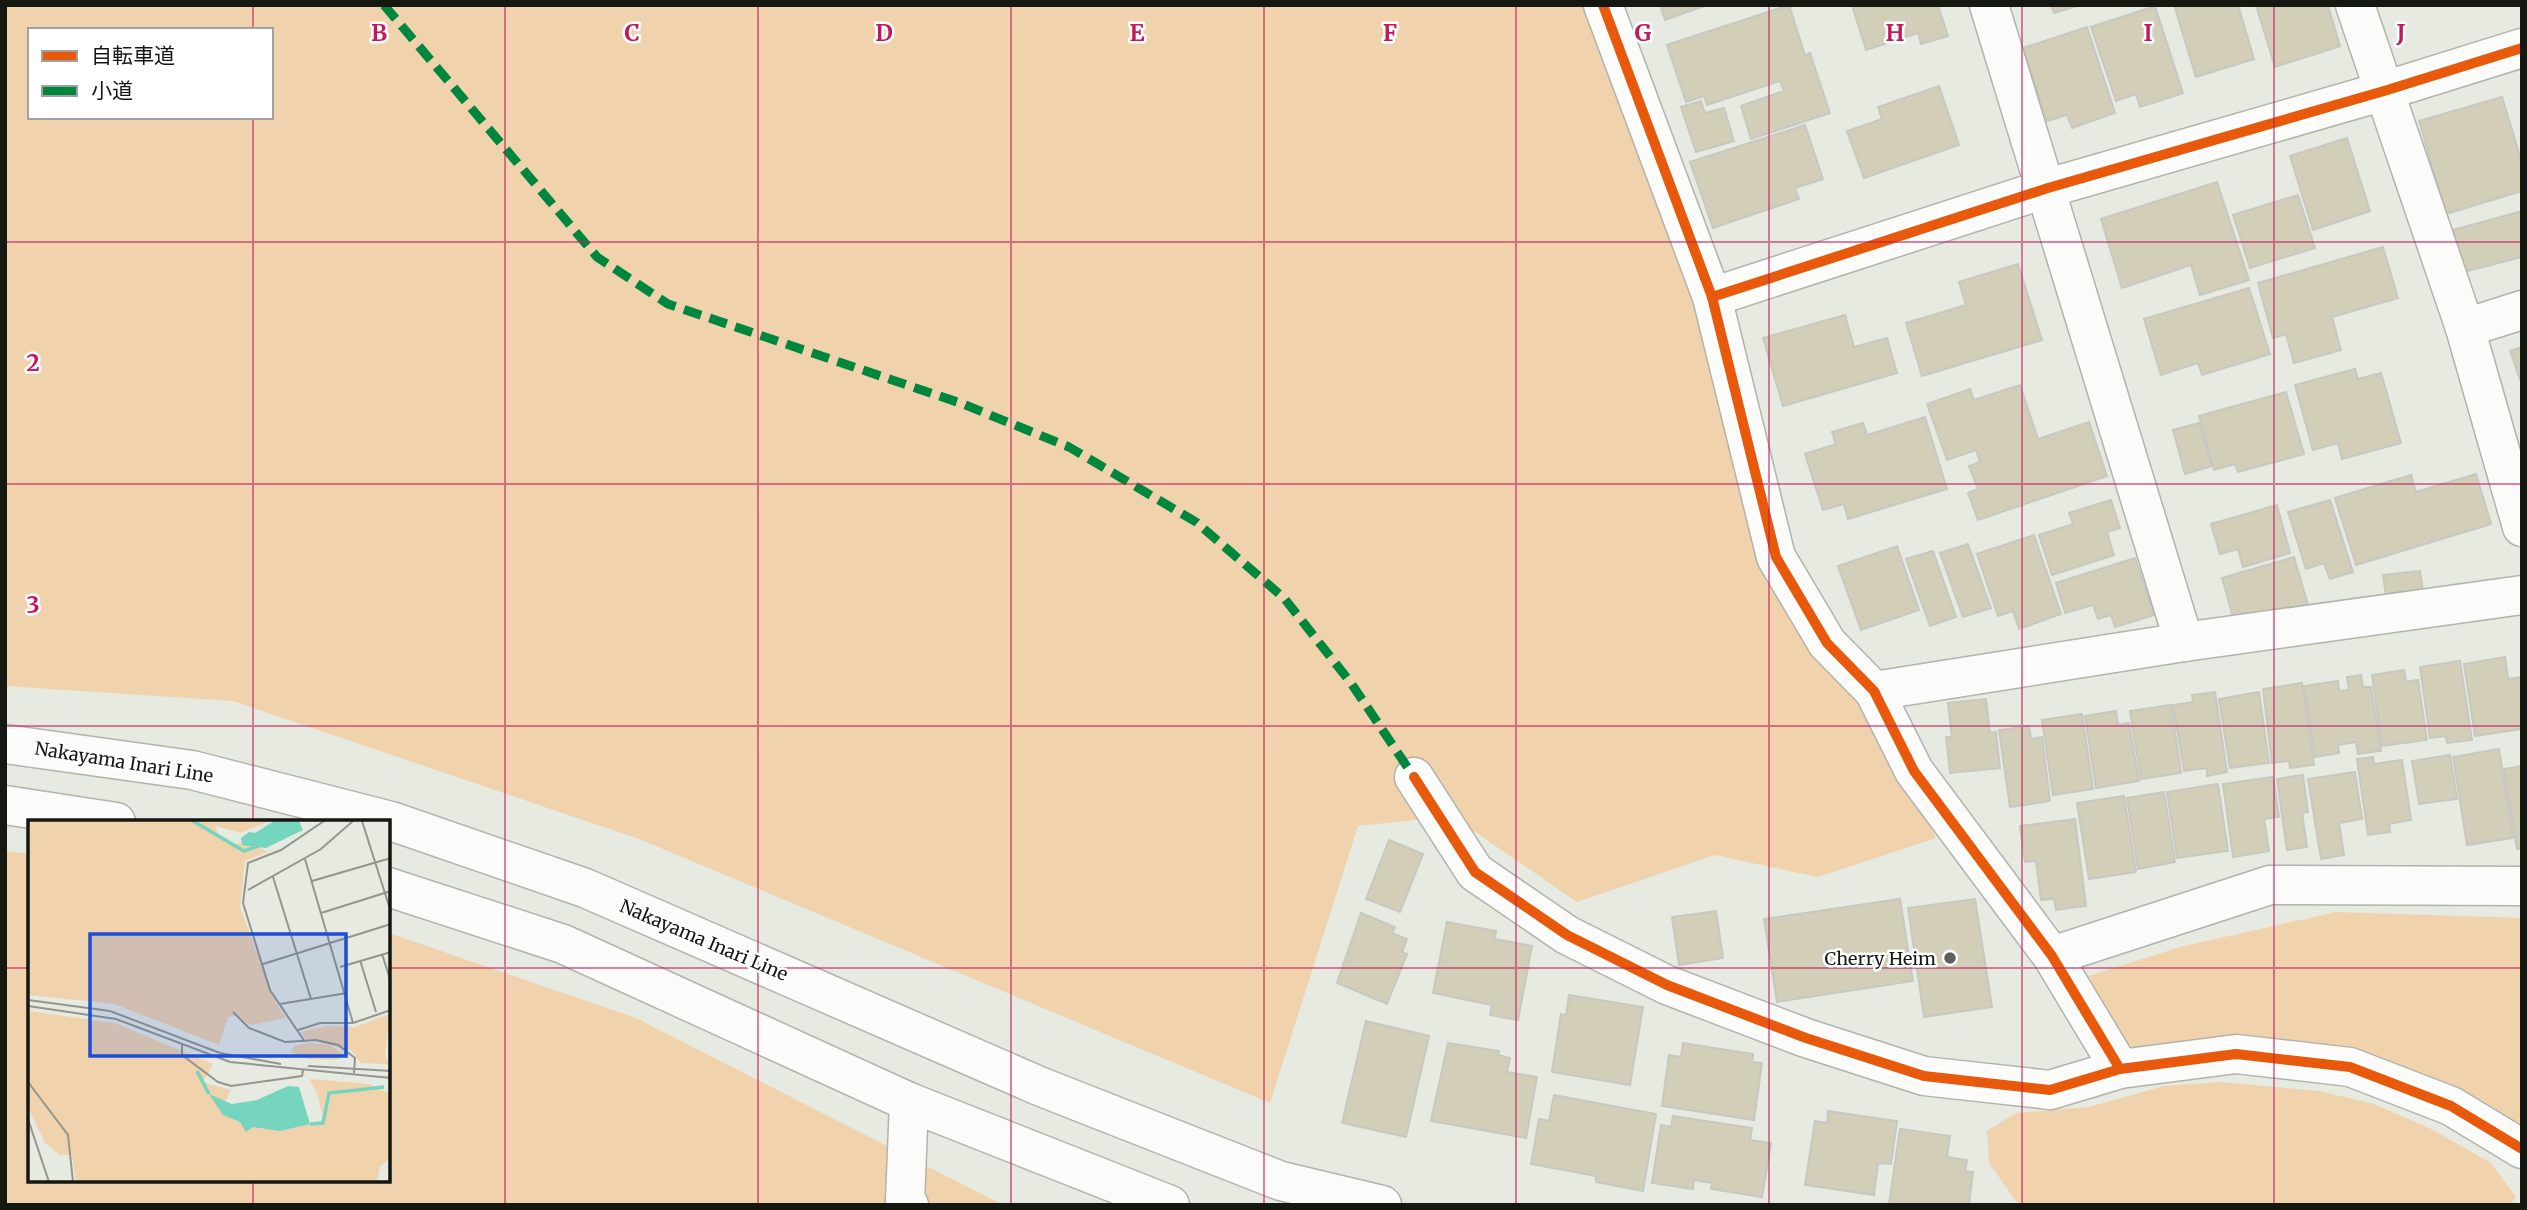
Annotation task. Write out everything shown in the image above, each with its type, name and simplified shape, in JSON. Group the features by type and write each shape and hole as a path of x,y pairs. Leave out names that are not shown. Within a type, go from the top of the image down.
{"street":[{"path":"1603,5 1712,297 1776,557 1827,643 1874,691 1913,771 2052,956 2120,1069"},
{"path":"1989,5 2048,188 2184,642"},
{"path":"2355,5 2465,328 2522,527"},
{"path":"1712,297 2048,188 2384,91 2522,48"},
{"path":"2465,328 2522,310"},
{"path":"1874,691 2184,642 2522,595"},
{"name":"Nakayama Inari Line","path":"5,744 192,770 387,820"},
{"path":"1414,777 1475,872 1567,935 1667,985 1805,1038 1924,1076 2050,1090 2120,1069 2236,1054 2350,1067 2451,1106 2522,1149"},
{"path":"5,805 109,820"},
{"name":"Nakayama Inari Line","path":"390,821 584,888 1039,1086 1281,1181 1382,1205"},
{"path":"2052,956 2270,885 2522,886"},
{"path":"390,888 563,944 909,1102 1170,1205"},
{"path":"909,1102 905,1201 909,1205"}],"shaded area":[{"path":"5,5 1589,5 1782,535 1936,838 1818,877 1715,855 1577,902 1452,816 1358,826 1270,1103 639,839 233,701 5,686"},
{"path":"5,851 28,854 28,1182 390,1182 390,933 636,1018 1003,1205 5,1205"},
{"path":"2336,912 2522,918 2522,1124 2396,1073 2178,1057 2125,1045 2086,977 2180,947"},
{"path":"2220,1082 2319,1091 2374,1104 2431,1129 2491,1163 2516,1197 2510,1205 2024,1205 2016,1201 1989,1163 1987,1131 2016,1113 2089,1107 2164,1086"}],"building":[{"path":"1660,5 1707,5 1665,20"},
{"path":"1789,5 1805,55 1810,53 1830,113 1751,139 1741,106 1784,91 1780,81 1707,105 1704,96 1686,102 1667,45"},
{"path":"1852,5 1938,5 1948,36 1921,44 1918,33 1866,50"},
{"path":"2051,5 2080,5 2054,13"},
{"path":"2174,5 2238,5 2254,59 2196,77"},
{"path":"2256,5 2328,5 2340,46 2275,67"},
{"path":"2155,6 2183,93 2140,107 2136,94 2116,101 2091,27"},
{"path":"2087,27 2115,113 2072,128 2067,115 2047,121 2023,48"},
{"path":"1939,86 1959,145 1864,178 1847,131 1882,119 1878,107"},
{"path":"2502,97 2522,163 2522,191 2446,214 2419,121"},
{"path":"1701,101 1705,113 1724,108 1734,141 1696,152 1681,107"},
{"path":"1805,125 1823,179 1795,188 1799,199 1713,228 1690,162"},
{"path":"2347,138 2370,211 2313,230 2290,156"},
{"path":"2217,182 2249,280 2200,295 2191,265 2122,288 2101,219"},
{"path":"2298,195 2315,248 2250,268 2233,215"},
{"path":"2522,211 2522,261 2521,257 2464,272 2453,230"},
{"path":"2383,247 2398,298 2332,317 2341,350 2294,363 2286,334 2273,338 2258,283"},
{"path":"2018,264 2042,340 1922,376 1906,323 1966,305 1959,282"},
{"path":"2249,288 2270,354 2202,375 2198,363 2161,375 2144,319"},
{"path":"1845,315 1854,347 1887,338 1897,373 1783,406 1763,338"},
{"path":"2522,347 2522,385 2510,351"},
{"path":"2355,369 2358,379 2381,373 2401,443 2342,459 2338,443 2313,450 2295,385"},
{"path":"2020,385 2038,439 2089,422 2107,476 1978,520 1968,493 1978,489 1969,466 1980,462 1976,450 1947,460 1927,404 1970,389 1974,400"},
{"path":"2286,392 2304,454 2238,472 2235,464 2214,470 2199,416"},
{"path":"1925,417 1947,489 1848,519 1844,504 1823,510 1805,454 1836,444 1832,432 1863,423 1867,435"},
{"path":"2199,423 2212,466 2185,474 2173,430"},
{"path":"2476,474 2491,524 2356,565 2335,498 2411,475 2416,492"},
{"path":"2111,500 2120,528 2107,532 2114,555 2052,575 2039,535 2073,524 2069,513"},
{"path":"2330,500 2353,572 2330,579 2324,563 2306,569 2288,512"},
{"path":"2277,505 2290,553 2243,567 2238,549 2220,554 2211,524"},
{"path":"2034,535 2061,614 2019,629 2013,611 1998,616 1977,554"},
{"path":"1968,544 1991,608 1963,617 1940,553"},
{"path":"1897,546 1919,610 1861,630 1838,566"},
{"path":"1933,551 1956,617 1930,626 1906,559"},
{"path":"2294,557 2309,608 2233,617 2222,578"},
{"path":"2135,558 2154,615 2115,627 2111,615 2098,619 2093,605 2065,613 2056,583"},
{"path":"2420,571 2423,591 2386,596 2383,575"},
{"path":"2505,657 2508,679 2522,677 2522,729 2475,736 2464,664"},
{"path":"2460,661 2472,740 2447,743 2446,736 2430,738 2420,667"},
{"path":"2404,670 2406,682 2418,680 2427,740 2382,746 2372,675"},
{"path":"2361,675 2363,687 2371,687 2381,751 2358,754 2356,742 2338,745 2339,753 2315,757 2304,686 2338,681 2339,691 2349,690 2347,677"},
{"path":"2302,683 2314,765 2290,768 2289,761 2272,763 2263,689"},
{"path":"2215,692 2227,772 2207,776 2207,768 2184,771 2173,705 2193,702 2192,695"},
{"path":"2259,692 2269,763 2230,768 2219,699"},
{"path":"1986,699 1990,733 1996,732 2000,768 1950,773 1946,737 1952,737 1948,703"},
{"path":"2171,705 2181,773 2141,779 2130,711"},
{"path":"2116,711 2118,725 2129,723 2139,781 2096,788 2085,716"},
{"path":"2082,714 2093,789 2053,795 2042,720"},
{"path":"2029,726 2031,739 2042,737 2050,801 2010,807 1999,730"},
{"path":"2499,749 2513,838 2467,845 2453,757"},
{"path":"2450,755 2457,799 2419,804 2412,761"},
{"path":"2373,757 2374,764 2402,760 2411,820 2389,824 2390,832 2368,835 2357,759"},
{"path":"2522,766 2522,848 2517,849 2504,769"},
{"path":"2355,772 2362,819 2339,823 2344,855 2321,859 2308,779"},
{"path":"2303,775 2308,812 2302,813 2307,847 2287,850 2277,779"},
{"path":"2273,777 2279,817 2264,819 2269,851 2233,857 2223,784"},
{"path":"2218,784 2228,851 2177,858 2167,792"},
{"path":"2164,792 2175,862 2138,869 2127,798"},
{"path":"2124,796 2136,872 2089,879 2077,803"},
{"path":"2075,819 2086,906 2056,910 2054,899 2041,900 2036,861 2025,862 2020,826"},
{"path":"1389,840 1423,854 1400,912 1366,899"},
{"path":"1900,899 1913,981 1777,1002 1764,919"},
{"name":"Cherry Heim","path":"1975,899 1992,1007 1924,1017 1908,908"},
{"path":"1716,911 1723,958 1679,965 1672,917"},
{"path":"1361,913 1395,927 1392,933 1407,939 1402,952 1407,954 1387,1004 1337,983"},
{"path":"1447,922 1496,931 1495,939 1532,946 1518,1020 1490,1015 1492,1005 1433,993"},
{"path":"1569,995 1643,1007 1630,1085 1552,1072 1561,1014 1566,1015"},
{"path":"1366,1021 1429,1036 1406,1137 1342,1123"},
{"path":"1448,1043 1499,1051 1498,1055 1510,1058 1507,1072 1537,1077 1526,1138 1431,1121"},
{"path":"1683,1043 1753,1054 1752,1062 1762,1063 1754,1120 1662,1106 1669,1055 1681,1057"},
{"path":"1554,1095 1656,1114 1643,1191 1596,1182 1596,1176 1531,1164 1539,1119 1549,1121"},
{"path":"1828,1111 1897,1121 1891,1164 1878,1163 1874,1195 1805,1185 1815,1121 1827,1123"},
{"path":"1673,1116 1752,1128 1750,1140 1771,1143 1762,1197 1711,1189 1712,1183 1694,1180 1693,1189 1652,1183 1661,1125 1671,1127"},
{"path":"1900,1129 1950,1136 1947,1157 1967,1160 1965,1171 1973,1172 1969,1205 1889,1204"}],"marked path":[{"path":"384,5 597,257 668,304 963,404 1069,447 1196,522 1284,598 1351,683 1414,777"}],"cycle path":[{"path":"1603,5 1712,297 1776,557 1827,643 1874,691 1914,771 2052,956 2120,1069"},
{"path":"1712,297 2048,188 2384,91 2522,48"},
{"path":"1414,777 1475,872 1567,935 1667,985 1806,1038 1924,1076 2050,1090 2120,1069 2236,1054 2350,1067 2451,1106 2522,1149"}],"place":[{"name":"Cherry Heim","path":"1950,958"}]}
